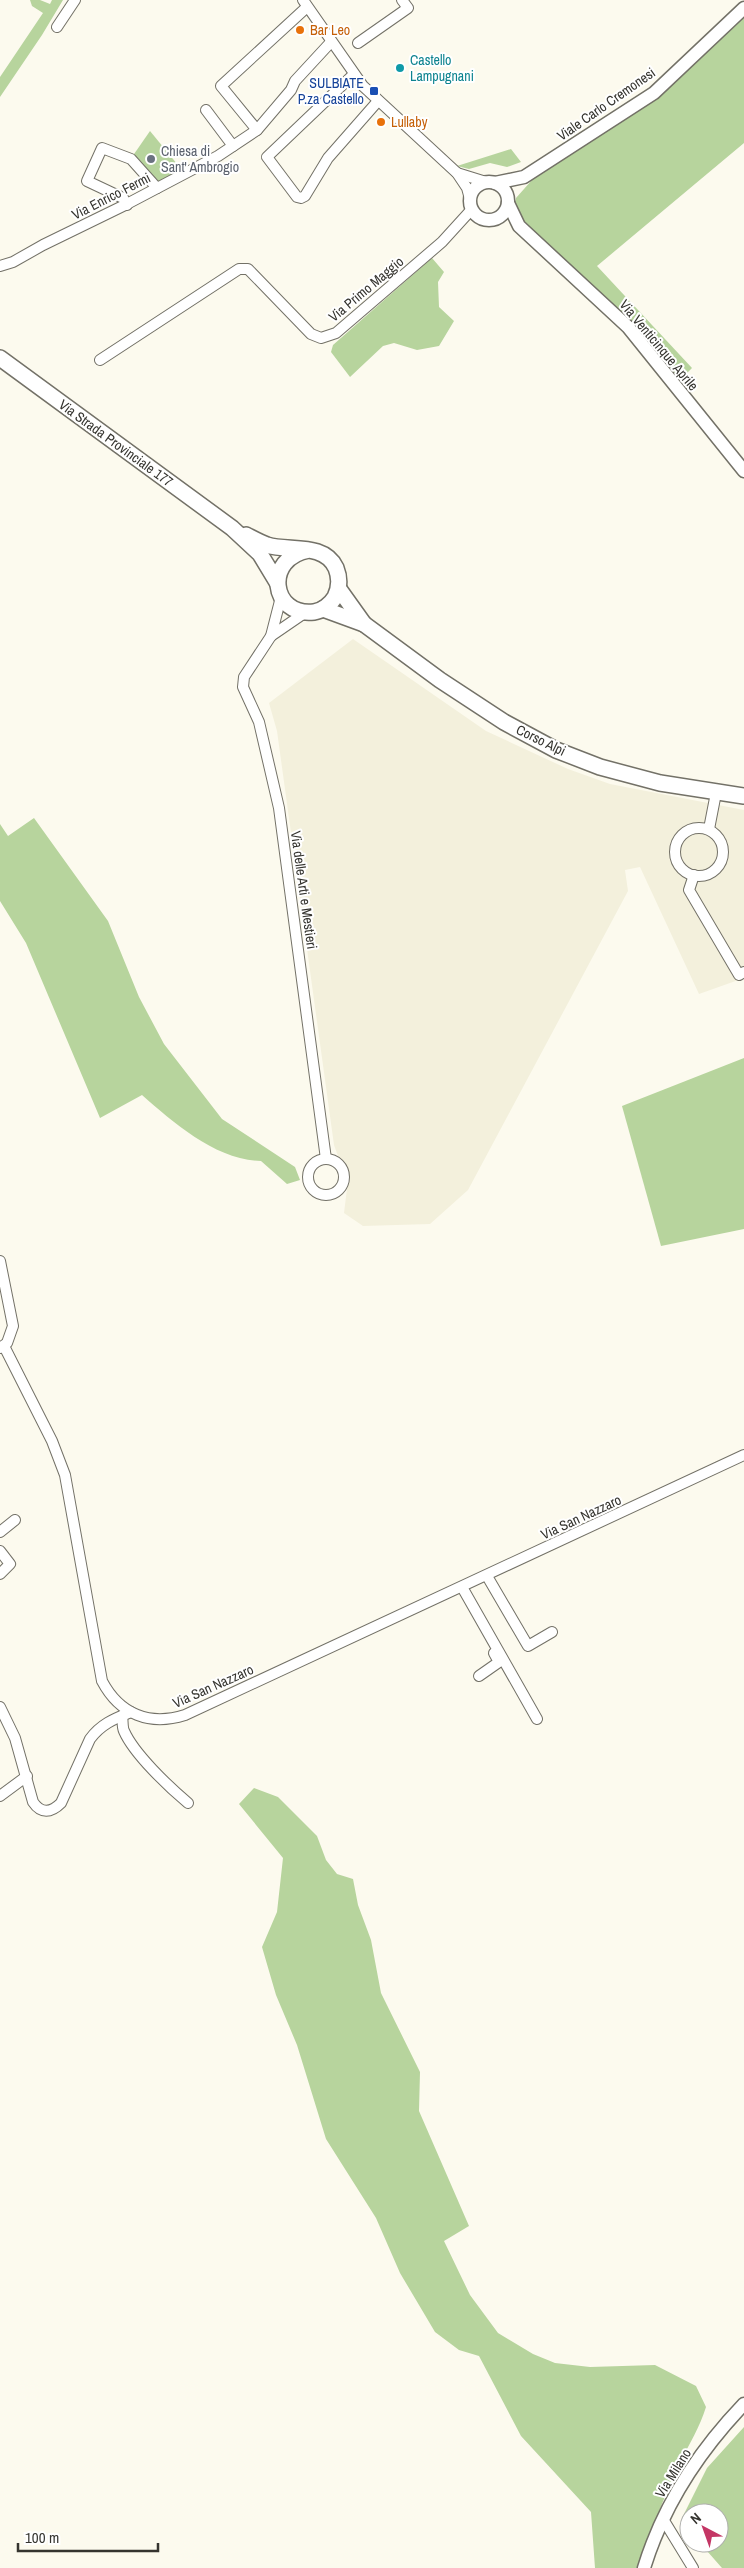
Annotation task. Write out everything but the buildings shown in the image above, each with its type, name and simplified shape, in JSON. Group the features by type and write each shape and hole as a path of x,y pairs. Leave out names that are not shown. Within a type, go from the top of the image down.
{"main road":[{"name":"Via Strada Provinciale 177","path":"0,358 232,528 260,554 277,582 281,597"},
{"name":"Via Strada Provinciale 177","path":"232,528 268,545 309,550 323,554 333,562 339,575 339,589"},
{"path":"277,582 283,563 291,555 309,550"},
{"path":"281,597 290,606 306,612 323,609 334,600 339,589"},
{"name":"Corso Alpi","path":"339,589 364,624"},
{"name":"Corso Alpi","path":"323,609 364,624 469,701 556,750 629,775 660,783 744,796"}],"street":[{"path":"58,27 75,0"},
{"path":"358,43 408,8 402,0"},
{"path":"257,130 221,86 305,3 354,74 378,101 457,173 467,188 471,204 478,217 519,226"},
{"name":"Viale Carlo Cremonesi","path":"508,201 524,177 654,93 744,8"},
{"name":"Via Enrico Fermi","path":"0,266 13,262 43,245 127,205 233,146 257,130 291,90 295,81 331,42"},
{"path":"354,74 267,157 297,197 305,196 328,158 378,101"},
{"path":"206,110 233,146"},
{"path":"127,205 123,198 88,181 102,148 131,159 158,188"},
{"path":"457,173 491,182 504,189 508,201 502,215 488,220"},
{"name":"Viale Carlo Cremonesi","path":"491,182 524,177"},
{"path":"471,204 476,187 491,182"},
{"name":"Via Venticinque Aprile","path":"508,201 519,226 628,327 744,471"},
{"name":"Via Primo Maggio","path":"100,360 239,270 248,269 311,334 321,338 336,333 442,242 471,204"},
{"name":"Via delle Arti e Mestieri","path":"281,597 271,636 244,677 243,687 258,722 279,808 326,1159"},
{"name":"Via delle Arti e Mestieri","path":"271,636 306,612"},
{"path":"709,829 716,793"},
{"path":"692,828 709,829 722,842 722,859 711,873 694,875 686,872 676,857 678,840 692,828"},
{"path":"694,875 689,890 739,975 744,972"},
{"name":"Via San Nazzaro","path":"0,1261 13,1326 11,1336 2,1347 52,1441 64,1475 72,1504 102,1681 127,1714 158,1720 186,1715 744,1455"},
{"path":"0,1532 15,1520"},
{"path":"0,1551 10,1564 0,1574"},
{"path":"487,1576 528,1646 552,1632"},
{"path":"459,1588 499,1662 480,1676"},
{"path":"459,1588 537,1719"},
{"path":"0,1706 15,1738 34,1802 38,1809 48,1811 56,1809 61,1804 90,1739 102,1724 127,1714"},
{"path":"127,1714 123,1731 158,1776 188,1803"},
{"path":"0,1796 27,1776"},
{"name":"Via Milano","path":"644,2568 663,2519 689,2473 713,2438 744,2404"},
{"path":"663,2519 693,2568"}],"shaded area":[{"path":"353,639 486,731 568,769 610,784 744,810 744,978 699,994 640,867 625,870 628,891 468,1190 430,1224 363,1226 344,1213 349,1173 339,1159 334,1145 277,731 269,703"}],"green space":[{"path":"30,0 40,0 50,4 52,0 63,0 0,97 0,77 43,13 32,6"},
{"path":"744,16 744,143 597,266 692,368 681,379 672,373 657,350 580,274 523,223 514,209 516,198 532,180 657,96"},
{"path":"150,131 182,170 155,183 132,157"},
{"path":"511,149 521,162 507,167 490,163 469,169 457,166"},
{"path":"432,258 444,272 438,282 439,307 454,321 439,346 417,350 394,343 383,346 350,377 331,352 333,345"},
{"path":"34,818 108,921 139,997 164,1044 222,1119 295,1167 300,1180 287,1184 261,1161 244,1159 212,1147 182,1128 142,1095 100,1118 26,943 0,901 0,824 8,836"},
{"path":"744,1058 744,1229 661,1246 622,1106"},
{"path":"254,1788 278,1797 317,1836 326,1860 337,1874 353,1879 358,1905 371,1940 381,1993 420,2072 419,2111 469,2226 444,2241 470,2295 498,2333 533,2354 555,2363 590,2367 655,2365 696,2386 706,2407 704,2414 663,2502 639,2568 595,2568 591,2512 521,2436 479,2356 459,2350 435,2332 400,2273 376,2218 326,2139 297,2045 276,1995 262,1947 277,1912 283,1858 239,1804"},
{"path":"744,2427 744,2568 722,2568 709,2553 729,2553 729,2503 690,2503 707,2468"}],"place":[{"name":"Bar Leo","path":"300,30"},
{"name":"Castello Lampugnani","path":"400,68"},
{"name":"SULBIATE P.za Castello","path":"374,91"},
{"name":"Lullaby","path":"381,122"},
{"name":"Chiesa di Sant' Ambrogio","path":"151,159"}]}
